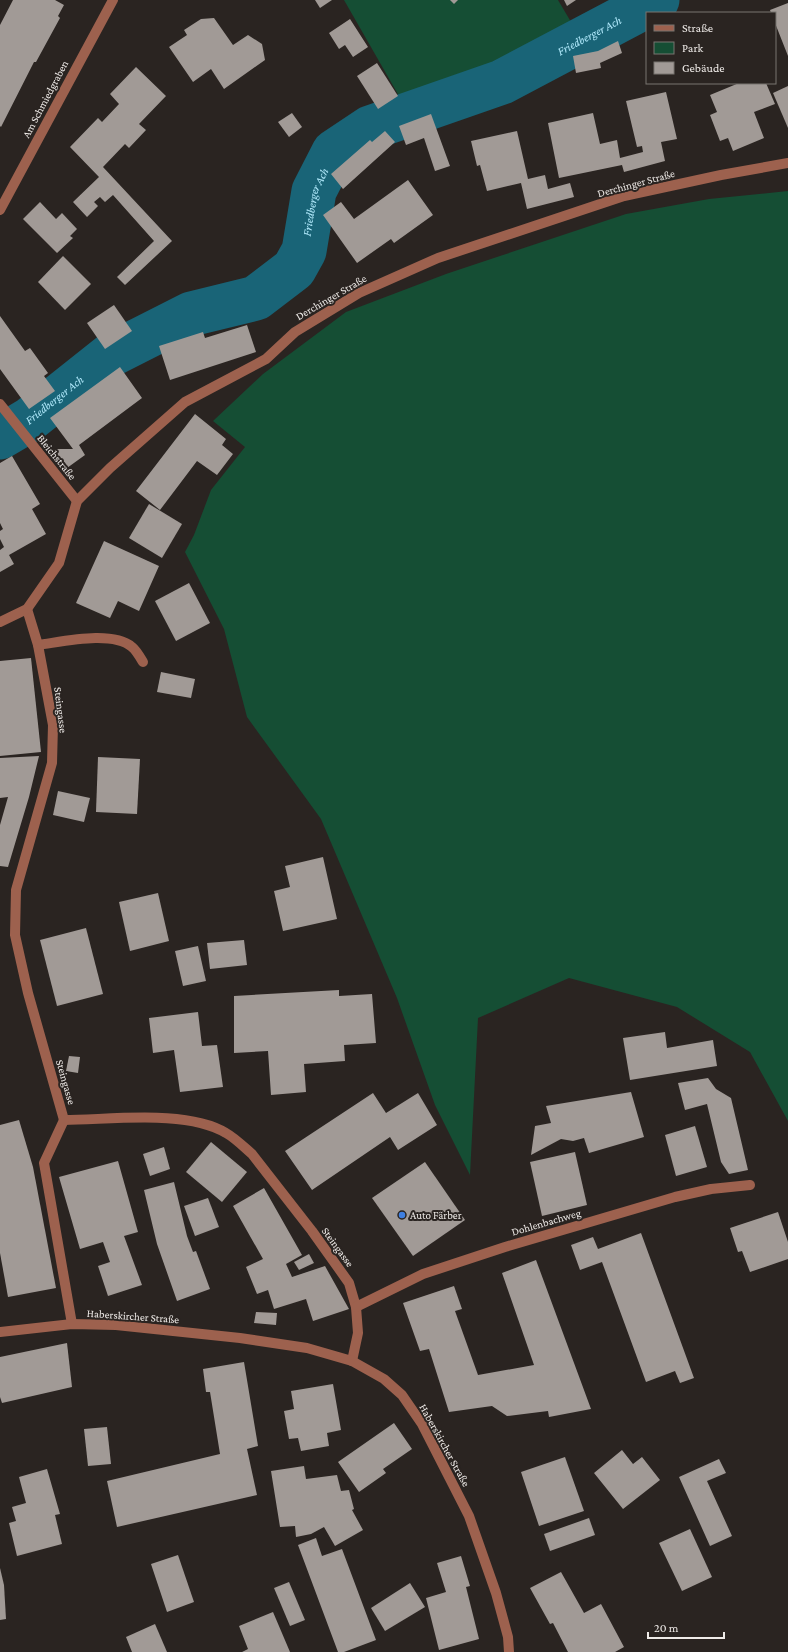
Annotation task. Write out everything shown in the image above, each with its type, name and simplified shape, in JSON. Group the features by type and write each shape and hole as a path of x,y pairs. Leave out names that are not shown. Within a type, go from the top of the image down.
{"street":[{"name":"Am Schmiedgraben","path":"0,210 113,0"},
{"name":"Derchinger Straße","path":"0,622 27,609 59,563 77,501 110,468 185,402 266,359 295,332 359,293 438,258 624,196 721,175 788,163"},
{"name":"Bleichstraße","path":"3,409 77,501"},
{"name":"Steingasse","path":"27,609 38,645 53,725 52,764 16,890 15,935 28,993 64,1120 164,1117 200,1122 226,1133 252,1154 312,1231 349,1283 356,1307 358,1333 352,1361"},
{"path":"38,645 84,638 115,639 132,646 143,662"},
{"name":"Haberskircher Straße","path":"64,1120 44,1163 72,1324"},
{"name":"Dohlenbachweg","path":"356,1307 423,1274 505,1247 675,1197 711,1189 750,1185"},
{"name":"Haberskircher Straße","path":"0,1332 72,1324 116,1325 240,1338 307,1348 352,1361 384,1379 402,1395 422,1424 469,1516 496,1593 508,1637 509,1652"}],"green space":[{"path":"344,0 558,0 574,27 403,103"},
{"path":"788,191 788,1121 750,1052 677,1007 569,978 478,1018 470,1175 435,1105 397,998 321,819 247,717 224,629 185,552 194,535 211,490 245,447 213,421 263,374 346,312 446,274 626,214 709,199"}],"building":[{"path":"13,0 55,0 64,5 58,16 60,18 36,62 34,62 1,127 0,25"},
{"path":"315,0 332,0 320,8"},
{"path":"450,0 458,0 454,4"},
{"path":"564,0 576,0 567,6"},
{"path":"788,3 788,56 776,26 776,12 771,12 770,10"},
{"path":"214,18 233,45 248,35 262,44 265,60 224,89 211,69 193,82 169,47 187,35 184,30 201,19"},
{"path":"350,19 368,47 353,57 345,45 339,49 329,33"},
{"path":"618,41 622,53 600,63 601,68 576,73 573,56 598,51"},
{"path":"377,63 398,96 378,109 357,76"},
{"path":"136,67 166,96 139,124 146,130 129,148 125,144 103,167 172,241 125,285 117,277 154,241 113,195 105,202 100,197 94,202 98,206 87,217 73,202 99,177 70,147 98,118 102,122 119,104 110,94"},
{"path":"737,84 766,84 775,104 754,112 764,138 733,151 728,138 720,141 710,115 717,112 710,95"},
{"path":"788,86 788,128 773,93"},
{"path":"666,92 677,139 661,142 665,161 624,172 622,165 559,178 548,123 593,113 600,144 617,140 620,158 643,152 642,146 637,147 626,101"},
{"path":"292,113 302,127 289,137 278,122"},
{"path":"431,114 450,166 435,171 424,138 406,145 399,126"},
{"path":"385,131 395,142 343,189 331,174 370,140 372,142"},
{"path":"517,131 528,179 545,175 548,189 570,183 574,197 527,209 521,183 487,191 480,165 477,166 471,141"},
{"path":"408,180 433,215 394,243 391,239 357,263 323,215 341,202 354,219"},
{"path":"40,202 56,219 62,213 77,229 70,236 73,238 57,253 23,219"},
{"path":"63,256 91,284 65,310 38,282"},
{"path":"114,305 132,331 105,349 87,323"},
{"path":"0,316 25,351 30,348 48,373 44,376 55,391 29,409 0,369"},
{"path":"247,325 256,352 170,380 159,346 203,332 205,338"},
{"path":"120,367 142,398 79,445 85,455 67,468 53,449 73,449 50,418"},
{"path":"195,414 226,439 222,445 233,454 217,475 197,461 160,510 136,491"},
{"path":"12,456 40,504 32,509 46,534 9,555 14,564 0,572 0,550 4,547 0,539 0,531 3,529 0,523 0,463"},
{"path":"149,504 182,524 162,558 129,538"},
{"path":"104,541 159,566 139,611 118,601 110,618 76,603"},
{"path":"189,583 210,623 176,641 155,601"},
{"path":"31,658 41,752 0,756 0,661"},
{"path":"161,672 195,679 191,698 157,692"},
{"path":"39,756 29,797 8,867 0,866 0,825 8,797 0,798 0,758"},
{"path":"98,757 140,759 137,814 96,812"},
{"path":"58,791 90,798 84,822 53,815"},
{"path":"323,857 337,919 283,931 274,891 290,887 285,866"},
{"path":"158,893 169,941 130,951 119,902"},
{"path":"86,928 103,994 57,1006 40,940"},
{"path":"244,940 247,965 210,969 207,943"},
{"path":"198,946 206,981 183,986 175,951"},
{"path":"339,990 339,996 372,994 376,1043 344,1045 345,1061 304,1064 306,1092 271,1095 268,1051 234,1053 234,996"},
{"path":"198,1012 202,1046 217,1045 223,1087 180,1092 174,1050 153,1053 149,1018"},
{"path":"665,1032 667,1048 713,1040 717,1066 630,1080 623,1038"},
{"path":"69,1056 80,1057 78,1073 66,1071"},
{"path":"708,1078 716,1089 731,1098 748,1170 729,1174 721,1162 707,1104 685,1110 678,1083"},
{"path":"631,1092 644,1137 589,1153 584,1138 573,1141 561,1139 531,1155 535,1126 551,1123 546,1106"},
{"path":"373,1093 386,1113 418,1093 437,1125 398,1150 390,1137 312,1190 285,1151"},
{"path":"19,1120 33,1167 56,1288 8,1297 0,1253 0,1125"},
{"path":"695,1126 707,1167 676,1176 665,1135"},
{"path":"211,1142 247,1172 222,1202 186,1172"},
{"path":"164,1147 170,1169 150,1176 143,1154"},
{"path":"575,1152 587,1205 542,1216 530,1162"},
{"path":"118,1161 138,1232 124,1236 142,1285 108,1296 98,1266 110,1262 103,1242 80,1249 59,1177"},
{"path":"425,1162 465,1220 413,1256 372,1198"},
{"path":"174,1182 187,1236 193,1252 196,1251 210,1289 177,1301 157,1244 144,1190"},
{"path":"264,1188 302,1255 286,1264 292,1277 325,1266 349,1309 313,1321 306,1299 274,1309 268,1290 257,1294 246,1267 263,1259 233,1206"},
{"path":"208,1198 219,1227 195,1236 184,1206"},
{"path":"778,1212 788,1242 788,1259 750,1272 742,1251 738,1252 730,1228"},
{"path":"641,1233 694,1378 680,1383 675,1371 646,1382 602,1262 580,1270 571,1245 593,1237 598,1249"},
{"path":"309,1254 314,1263 299,1270 294,1262"},
{"path":"536,1260 591,1409 549,1417 548,1411 507,1416 492,1406 449,1412 429,1349 420,1351 403,1303 454,1286 462,1309 455,1311 478,1375 534,1365 502,1273"},
{"path":"256,1312 277,1313 276,1325 254,1323"},
{"path":"67,1343 72,1387 2,1403 0,1397 0,1357"},
{"path":"244,1362 258,1446 247,1449 257,1495 117,1527 107,1481 220,1454 210,1392 206,1392 203,1369"},
{"path":"333,1384 341,1430 327,1433 329,1446 301,1451 298,1438 289,1439 284,1411 294,1409 291,1391"},
{"path":"394,1423 412,1449 383,1469 386,1473 359,1492 338,1462"},
{"path":"107,1427 111,1464 88,1466 84,1429"},
{"path":"622,1450 633,1464 642,1457 660,1480 623,1509 594,1473"},
{"path":"565,1457 584,1511 539,1526 521,1472"},
{"path":"719,1459 726,1473 707,1481 732,1536 710,1546 679,1477"},
{"path":"304,1466 306,1479 337,1475 341,1491 349,1490 354,1509 352,1510 363,1530 335,1546 324,1527 311,1534 296,1537 295,1526 280,1527 271,1471"},
{"path":"47,1469 60,1514 55,1515 62,1544 17,1556 9,1523 16,1521 12,1507 26,1503 19,1477"},
{"path":"589,1518 595,1535 550,1551 544,1534"},
{"path":"690,1529 712,1577 682,1591 659,1543"},
{"path":"316,1538 322,1556 342,1549 376,1640 344,1652 338,1652 298,1545"},
{"path":"178,1555 194,1602 167,1612 151,1564"},
{"path":"461,1556 470,1586 466,1587 479,1639 439,1650 426,1598 446,1592 437,1563"},
{"path":"0,1568 4,1585 6,1619 0,1620"},
{"path":"561,1572 584,1613 601,1604 624,1647 615,1652 568,1652 553,1623 550,1624 530,1588"},
{"path":"289,1582 305,1620 290,1626 274,1588"},
{"path":"410,1583 425,1607 385,1631 371,1608"},
{"path":"273,1612 290,1652 242,1652 248,1649 239,1626"},
{"path":"155,1624 167,1652 132,1652 126,1637"}],"waterway":[{"name":"Friedberger Ach","path":"0,437 29,420 112,354 191,314 256,298 294,269 304,251 314,191 334,152 370,128 502,82 657,0"}],"place":[{"name":"Auto Färber","path":"402,1215"}]}
